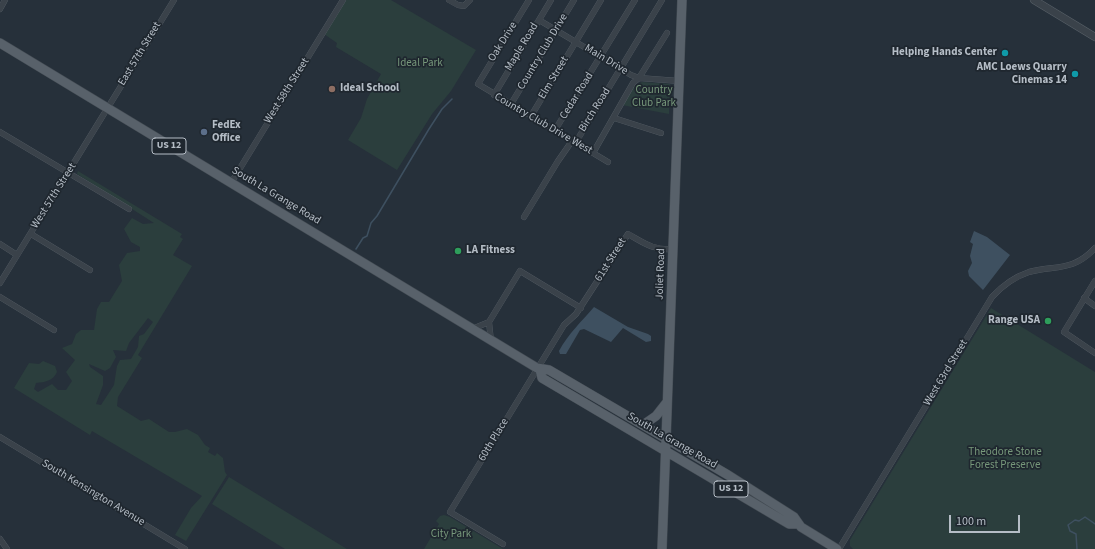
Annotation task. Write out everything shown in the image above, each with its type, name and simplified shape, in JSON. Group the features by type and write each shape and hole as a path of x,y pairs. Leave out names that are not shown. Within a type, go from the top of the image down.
{"main road":[{"name":"Joliet Road","path":"662,549 682,0"},
{"name":"South La Grange Road","path":"0,43 538,369 549,370 776,505 794,517 798,524 838,549"},
{"name":"South La Grange Road","path":"538,369 542,378 789,524 798,524"},
{"path":"643,425 656,416 667,402"}],"street":[{"path":"0,9 5,0"},
{"name":"East 57th Street","path":"107,109 174,0"},
{"name":"West 58th Street","path":"231,183 343,0"},
{"path":"450,0 458,5 464,6 470,0"},
{"name":"Oak Drive","path":"478,84 529,0"},
{"name":"Maple Road","path":"494,95 551,0"},
{"name":"Country Club Drive","path":"511,104 574,0"},
{"name":"Elm Street","path":"531,116 601,0"},
{"name":"Cedar Road","path":"556,130 635,0"},
{"name":"Birch Road","path":"524,217 572,141 578,137 662,0"},
{"path":"1034,0 1095,37"},
{"name":"Main Drive","path":"539,20 620,69 640,78 679,81"},
{"path":"593,153 633,83 640,78 667,32"},
{"name":"Country Club Drive West","path":"478,84 494,95 556,130 608,162"},
{"name":"West 57th Street","path":"0,283 107,109"},
{"path":"614,118 662,133"},
{"path":"0,132 128,209"},
{"path":"31,234 90,270"},
{"name":"61st Street","path":"538,369 564,325 570,321 581,308 628,234 652,248 663,250 674,249"},
{"path":"0,244 17,255"},
{"name":"West 63rd Street","path":"838,549 992,297 1011,280 1019,276 1028,272 1056,269 1072,264 1095,248"},
{"path":"472,329 489,322 520,271 581,308"},
{"path":"1095,281 1093,290 1084,298 1064,332 1095,354"},
{"path":"0,297 54,330"},
{"path":"1084,298 1095,306"},
{"path":"489,322 491,341"},
{"name":"60th Place","path":"503,544 450,512 538,369"},
{"name":"South Kensington Avenue","path":"0,437 176,547 186,549"},
{"path":"0,539 7,549"}],"green space":[{"name":"Ideal Park","path":"345,0 391,0 476,50 451,91 432,114 397,170 348,140 361,118 367,99 381,74 336,47 337,43 324,34"},
{"name":"Country Club Park","path":"642,82 670,84 669,114 622,105 631,88"},
{"path":"78,171 182,234 180,237 183,239 173,255 192,266 138,355 142,358 118,397 117,406 141,421 149,419 169,432 187,429 198,435 205,445 210,448 208,452 215,456 217,453 223,458 225,472 227,475 186,541 175,535 191,508 202,496 92,431 90,435 14,388 29,363 39,364 43,361 55,366 57,372 51,379 36,383 34,389 38,392 52,384 58,390 66,390 72,381 66,372 75,360 62,348 72,344 76,334 81,330 94,330 97,309 101,302 109,302 122,281 119,265 127,253 140,251 140,247 131,242 124,229 132,218 143,224 154,223 77,174","holes":["148,318 153,322 144,334 139,336 138,347 131,359 120,360 117,366 114,385 101,405 96,404 103,385 103,376 90,367 89,364 105,371 110,368 116,357 113,350 126,351 129,343"]},
{"name":"Theodore Stone Forest Preserve","path":"991,308 1095,372 1095,549 853,549 850,546 850,540"},
{"path":"229,477 347,549 285,549 212,504"},
{"name":"City Park","path":"444,515 450,517 503,549 424,549 439,524 436,521 440,516"}],"water":[{"path":"974,231 987,237 1010,255 983,290 969,276 968,271 972,263 970,256 973,244 970,242"},
{"path":"594,307 628,327 648,334 651,336 651,341 646,342 623,328 611,342 584,329 580,330 566,354 560,354 559,351 567,339"}],"waterway":[{"path":"356,249 363,238 367,236 371,223 377,216 429,129 442,109 452,99"},
{"path":"1077,549 1076,534 1070,531 1068,525 1075,520 1079,521 1085,517 1095,524"}],"place":[{"name":"Helping Hands Center","path":"1005,53"},
{"name":"AMC Loews Quarry Cinemas 14","path":"1075,74"},
{"name":"Ideal School","path":"332,89"},
{"name":"FedEx Office","path":"204,132"},
{"name":"LA Fitness","path":"458,251"},
{"name":"Range USA","path":"1048,321"}]}
